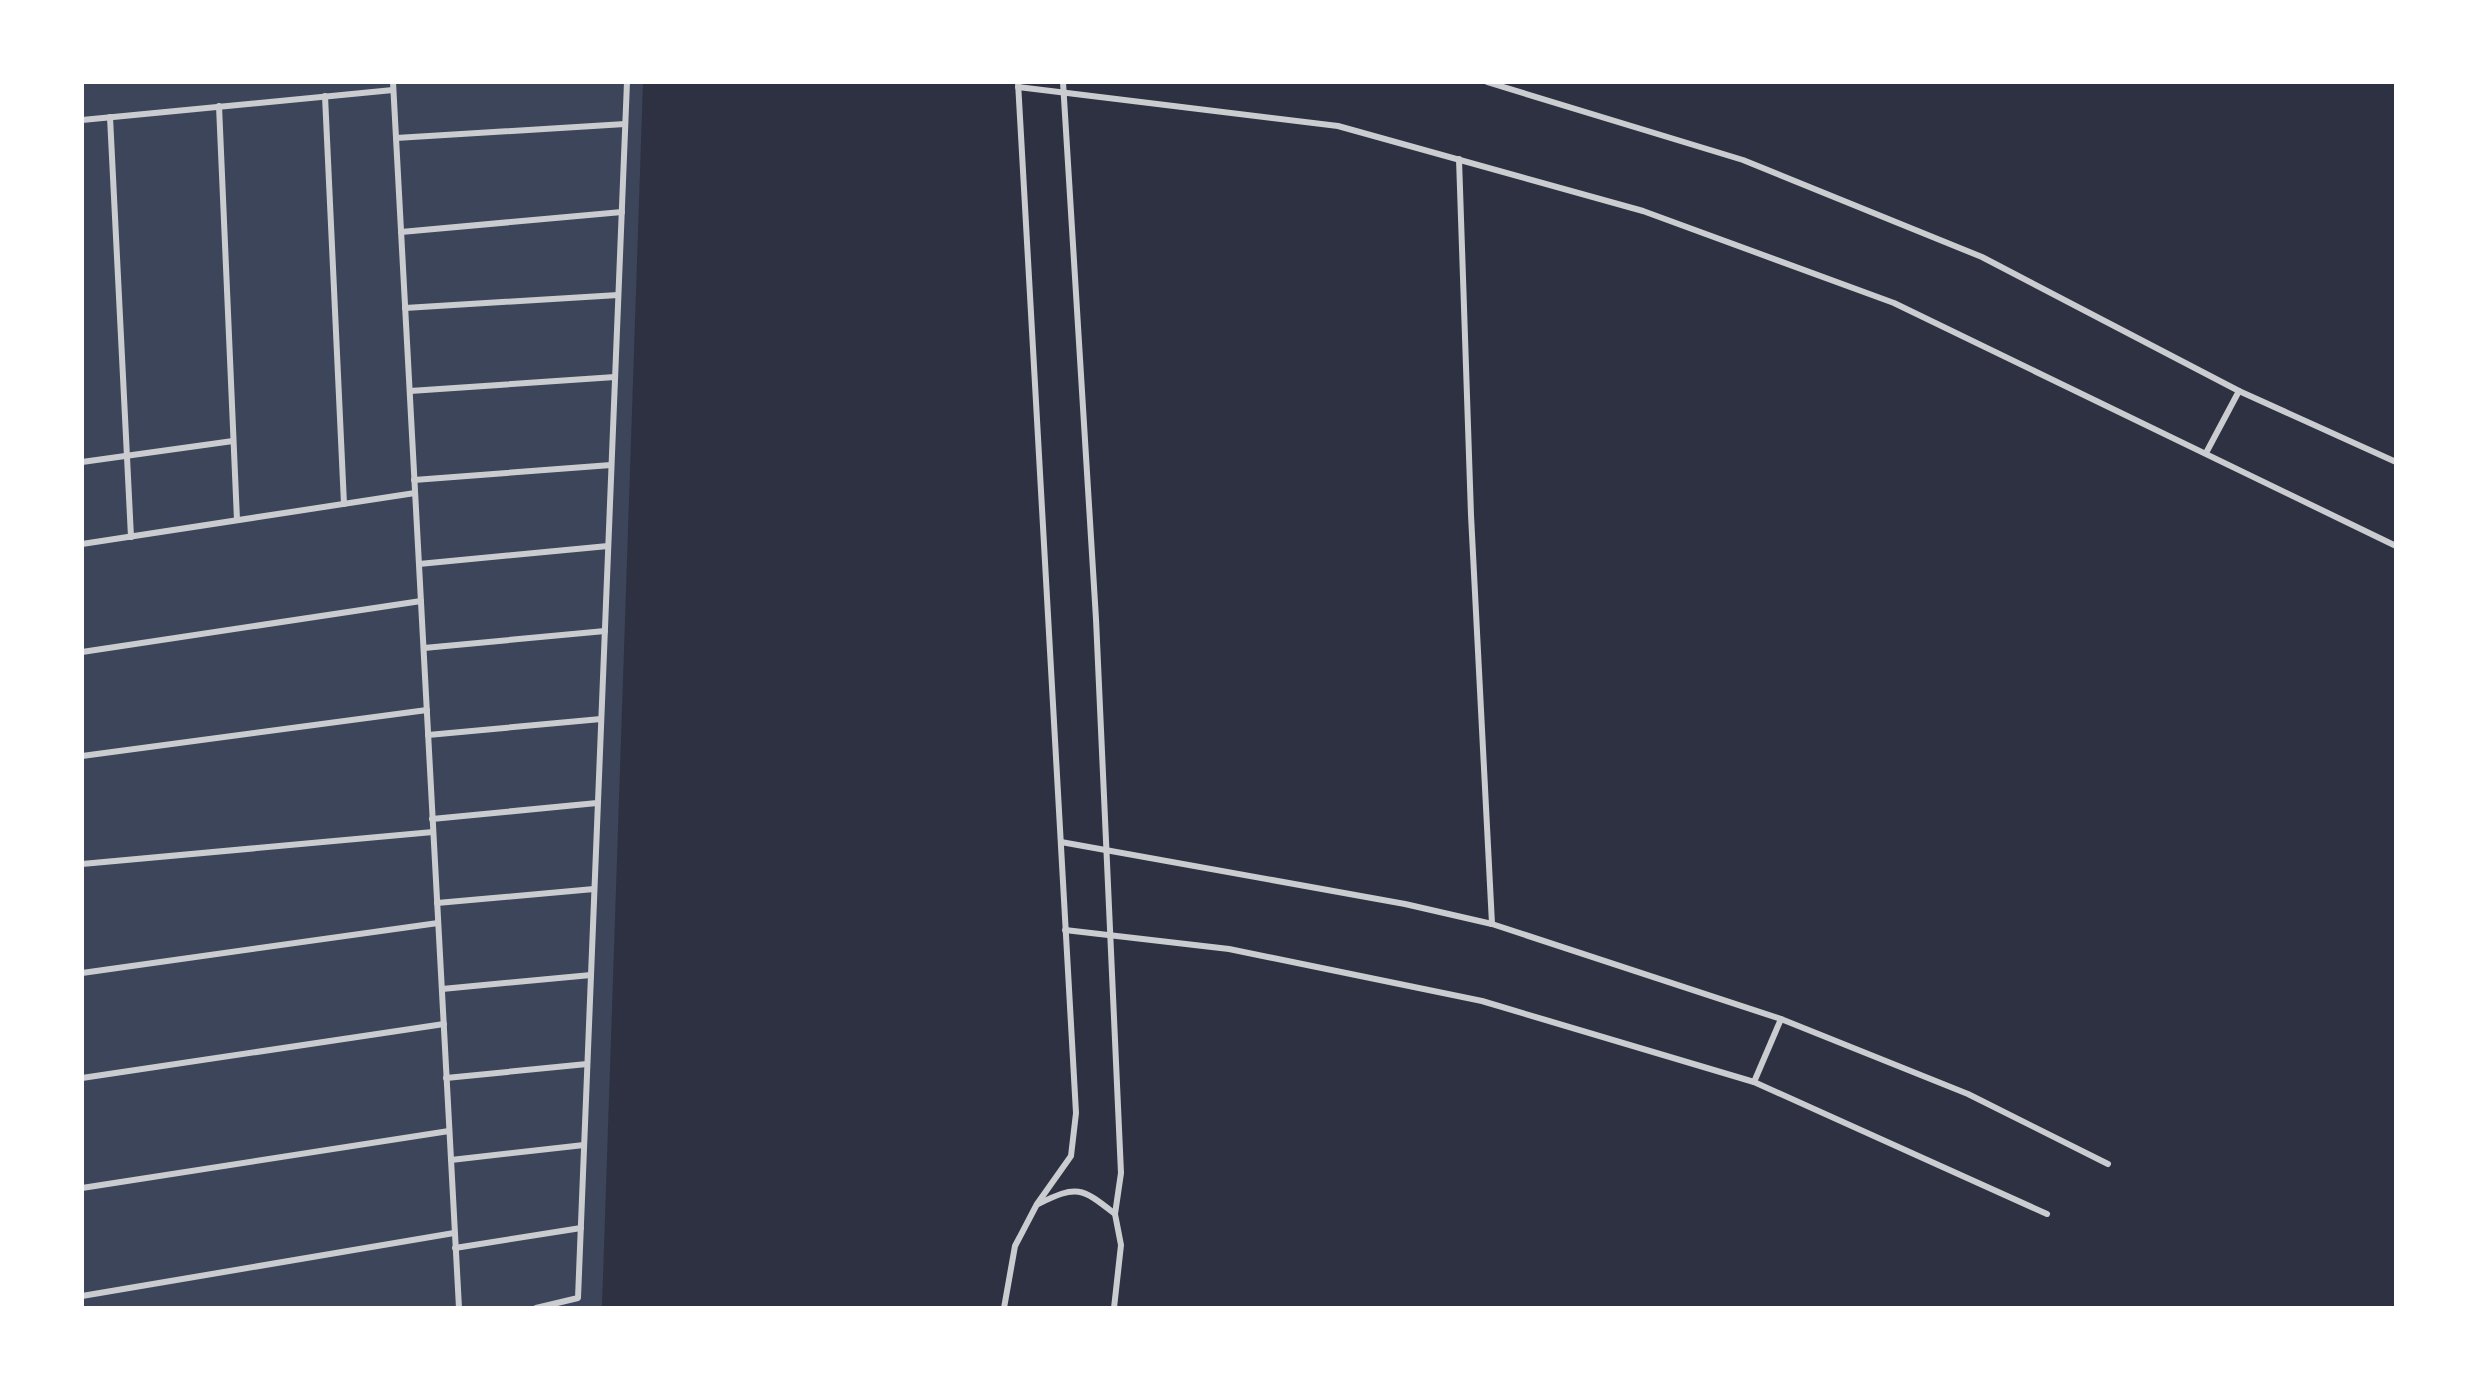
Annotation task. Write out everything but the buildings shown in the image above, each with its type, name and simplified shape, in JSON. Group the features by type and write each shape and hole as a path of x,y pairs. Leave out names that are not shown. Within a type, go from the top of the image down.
{"street":[{"path":"536,1308 578,1298 627,82"},
{"path":"1063,82 1096,619 1121,1173 1115,1214 1120,1245 1114,1308"},
{"path":"1487,82 1743,160 1982,257 2239,391 2396,462"},
{"path":"1004,1308 1015,1246 1037,1204 1071,1156 1076,1113 1018,85 1338,126 1643,211 1894,303 2396,546"},
{"path":"82,120 325,96 393,86 459,1308"},
{"path":"325,96 344,504"},
{"path":"219,106 237,520"},
{"path":"110,117 131,537"},
{"path":"396,138 625,124"},
{"path":"1459,159 1471,515 1492,924"},
{"path":"401,231 622,212"},
{"path":"405,308 618,295"},
{"path":"410,391 615,377"},
{"path":"2206,453 2239,391"},
{"path":"82,462 233,441"},
{"path":"414,480 611,465"},
{"path":"82,544 415,493"},
{"path":"419,564 608,546"},
{"path":"82,652 421,601"},
{"path":"424,648 604,631"},
{"path":"82,756 427,710"},
{"path":"428,735 601,719"},
{"path":"432,819 597,803"},
{"path":"82,864 433,832"},
{"path":"1060,842 1406,904 1492,924 1781,1019 1968,1094 2108,1164"},
{"path":"437,903 594,889"},
{"path":"82,973 438,923"},
{"path":"1065,930 1229,949 1482,1001 1754,1082 2047,1214"},
{"path":"442,989 591,975"},
{"path":"1754,1082 1781,1019"},
{"path":"82,1078 444,1024"},
{"path":"446,1078 587,1064"},
{"path":"82,1188 449,1131"},
{"path":"451,1160 584,1145"},
{"path":"1037,1204 1067,1190 1091,1195 1115,1214"},
{"path":"455,1248 581,1228"},
{"path":"82,1296 454,1233"}],"shaded area":[{"path":"82,83 643,83 602,1307 83,1307"}]}
